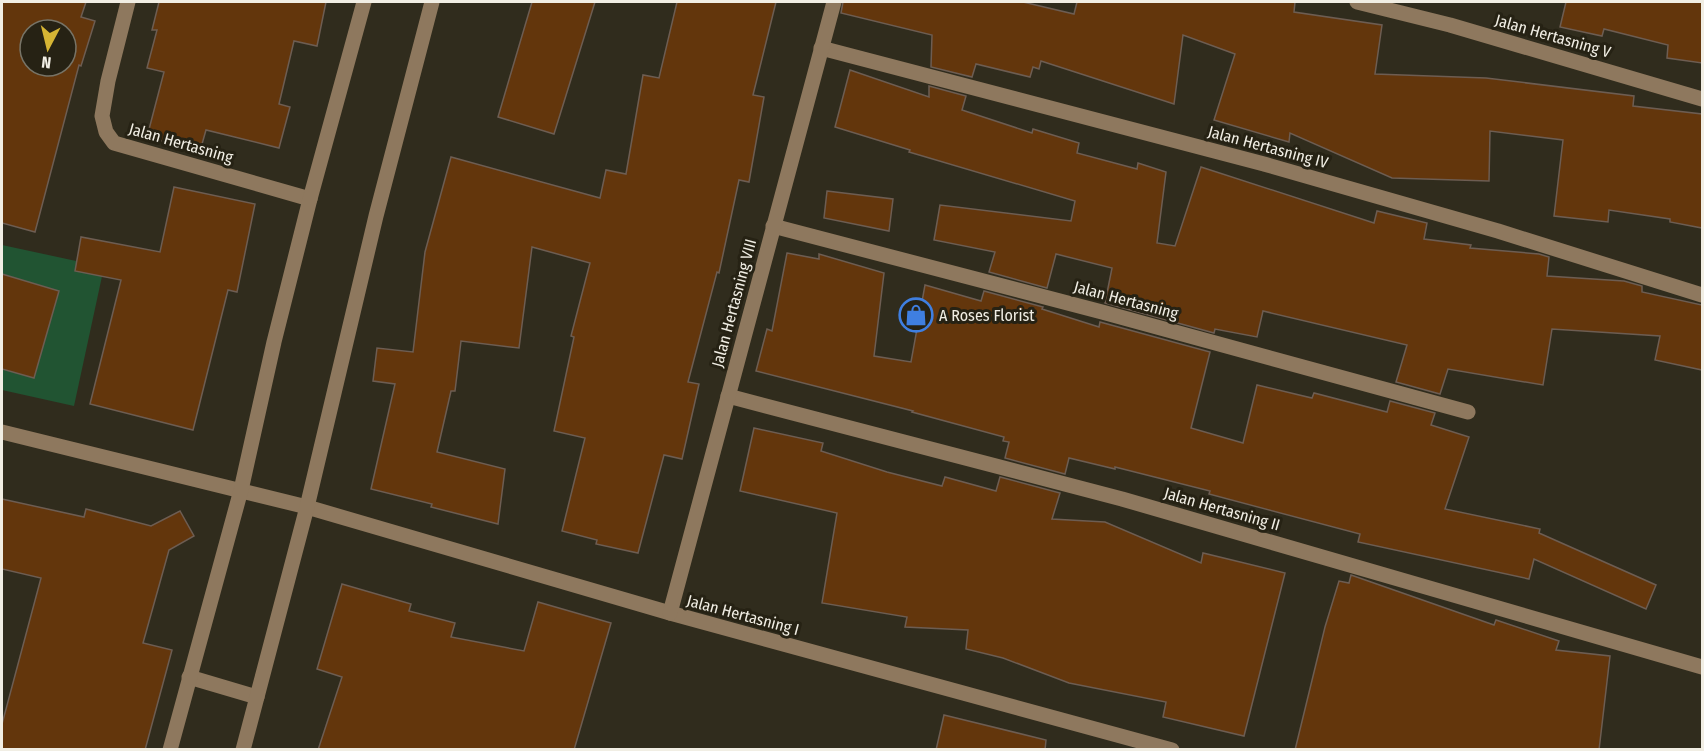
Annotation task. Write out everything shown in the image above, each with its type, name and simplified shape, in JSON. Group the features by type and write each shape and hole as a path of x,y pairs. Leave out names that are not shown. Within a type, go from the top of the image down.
{"street":[{"name":"Jalan Hertasning","path":"128,2 108,81 102,116 106,132 114,143 310,199"},
{"path":"170,750 241,490 274,342 310,199 364,2"},
{"path":"243,750 307,507 376,216 432,2"},
{"name":"Jalan Hertasning VIII","path":"670,614 834,2"},
{"name":"Jalan Hertasning V","path":"1357,2 1450,25 1702,99"},
{"name":"Jalan Hertasning IV","path":"821,48 1264,164 1498,231 1702,295"},
{"name":"Jalan Hertasning","path":"773,226 1102,312 1468,412"},
{"name":"Jalan Hertasning II","path":"728,396 1122,499 1702,667"},
{"name":"Jalan Hertasning I","path":"2,432 307,507 670,614 1172,750"},
{"path":"189,677 257,697"}],"green space":[{"path":"2,245 104,267 74,406 2,390"}],"building":[{"path":"2,2 86,2 81,17 95,21 81,66 79,65 78,69 78,18 18,18 18,78 76,78 35,232 2,223"},
{"path":"159,2 326,2 317,46 294,41 279,104 290,107 279,148 206,130 200,151 147,137 164,72 147,68 157,30 152,30"},
{"path":"532,2 595,2 554,134 498,117"},
{"path":"677,2 776,2 753,95 764,97 749,182 739,180 719,273 717,272 688,382 699,384 682,459 664,455 638,553 596,544 597,540 562,531 585,438 554,431 574,337 571,336 590,263 532,247 519,348 461,341 455,391 451,391 437,452 505,469 498,524 371,489 395,384 373,381 377,348 413,352 425,252 451,157 600,198 606,170 626,174 643,75 659,78"},
{"path":"843,2 1023,2 1074,14 1077,2 1295,2 1294,12 1382,25 1375,74 1486,78 1634,96 1633,106 1702,114 1702,228 1670,222 1670,219 1609,210 1608,222 1554,216 1563,140 1490,131 1489,181 1392,178 1290,133 1289,142 1214,120 1235,54 1183,35 1174,104 1041,61 1039,69 1033,67 1030,77 976,64 972,77 931,67 932,35 841,13"},
{"path":"1566,2 1702,2 1702,63 1667,58 1668,45 1604,29 1602,36 1560,27"},
{"path":"850,70 929,97 929,86 966,96 962,110 1032,133 1033,129 1079,143 1077,153 1137,169 1138,163 1166,172 1157,243 1175,246 1201,167 1374,223 1377,211 1427,223 1424,239 1471,245 1470,248 1539,254 1549,257 1547,276 1624,281 1642,286 1642,292 1702,305 1702,370 1655,360 1660,336 1552,329 1543,385 1448,369 1440,394 1396,382 1407,345 1263,311 1257,337 1215,329 1214,333 1105,303 1112,268 1056,254 1047,288 989,272 995,252 934,240 940,205 1071,221 1075,201 909,152 910,150 835,127"},
{"path":"174,187 255,204 237,292 228,290 193,430 90,404 121,280 75,271 81,237 160,252"},
{"path":"827,191 893,199 889,231 824,218"},
{"path":"787,253 819,259 819,254 884,273 874,356 911,362 925,285 981,301 984,291 1043,307 1042,309 1099,327 1100,322 1210,352 1191,428 1243,443 1257,385 1312,398 1314,393 1387,412 1390,401 1435,413 1431,425 1469,437 1445,509 1540,529 1539,533 1656,585 1646,609 1534,559 1529,579 1358,542 1360,534 1209,494 1210,491 1115,467 1115,469 1069,458 1065,474 1005,458 1009,442 1003,441 1004,437 756,371 767,329 772,331"},
{"path":"2,274 59,291 34,378 2,369"},
{"path":"754,428 823,443 821,451 887,472 942,486 945,477 996,491 1000,477 1060,493 1052,519 1105,522 1201,563 1203,553 1285,573 1244,736 1163,717 1166,702 1069,683 1003,658 966,649 968,630 905,627 907,617 822,603 837,513 740,491"},
{"path":"2,499 84,517 86,509 151,526 180,511 194,536 169,550 143,643 172,650 145,750 2,750 2,724 41,578 2,569"},
{"path":"1351,575 1494,625 1496,620 1559,641 1556,650 1610,656 1599,750 1295,750 1325,627 1339,581 1349,583"},
{"path":"342,584 411,604 409,611 455,623 451,637 524,651 538,602 611,623 574,750 318,750 342,677 317,669"},
{"path":"944,715 1046,740 1045,750 936,750"}],"place":[{"name":"A Roses Florist","path":"916,315"}]}
